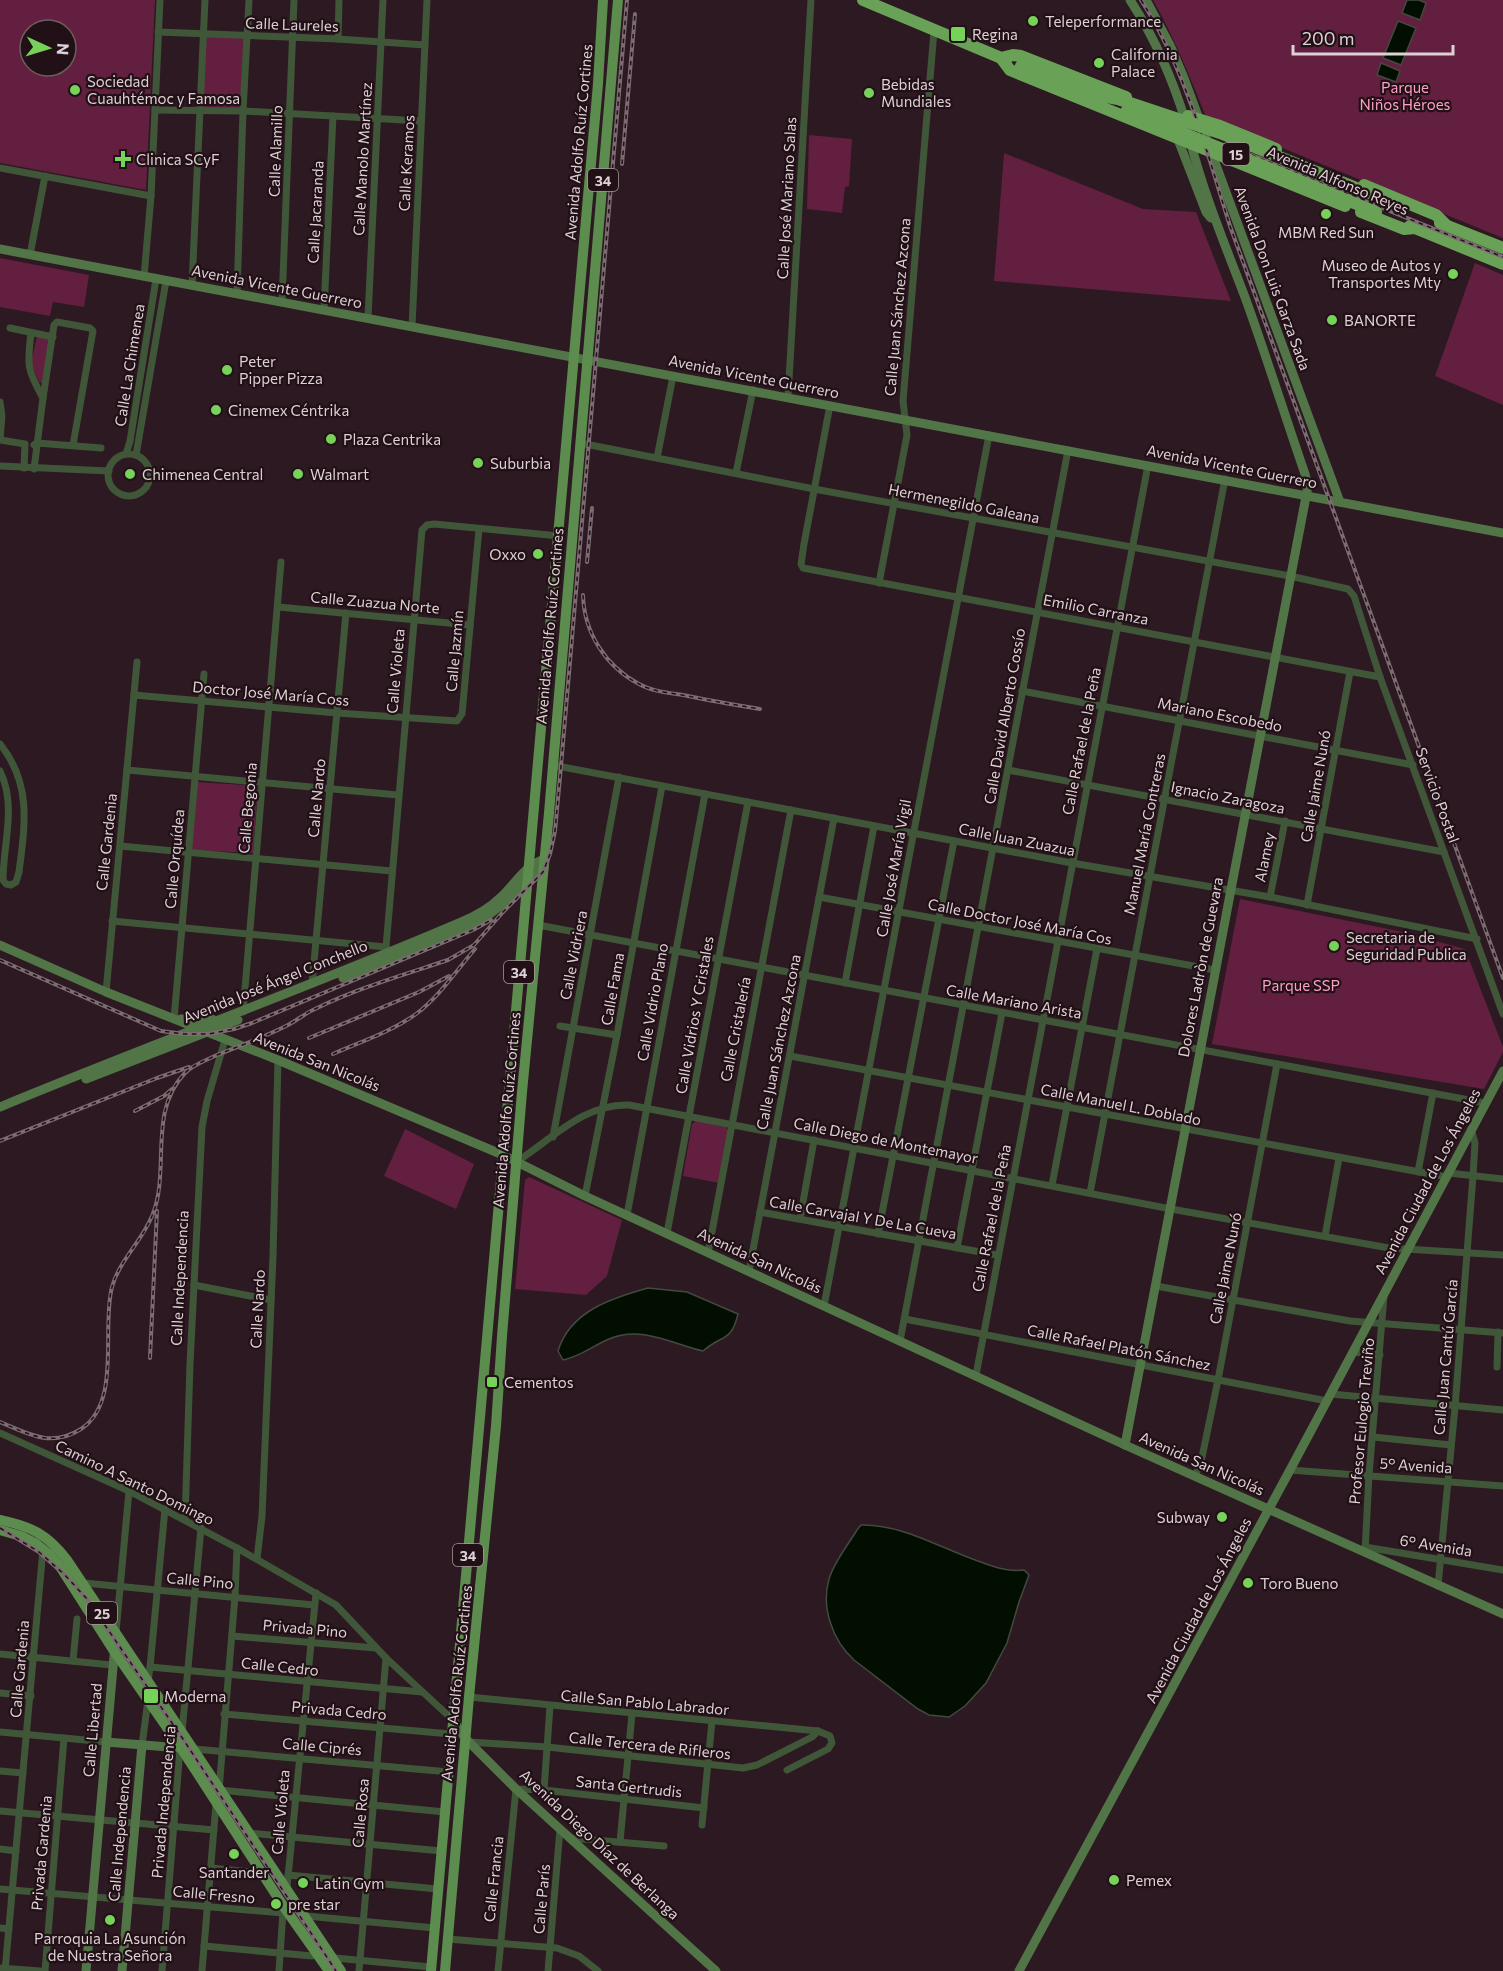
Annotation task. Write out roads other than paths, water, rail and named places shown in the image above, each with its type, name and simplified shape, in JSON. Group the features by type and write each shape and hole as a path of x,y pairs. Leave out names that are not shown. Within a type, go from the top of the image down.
{"highway":[{"name":"Avenida Alfonso Reyes","path":"863,0 891,6 934,31 1096,95 1116,106 1503,264"},
{"path":"1415,228 1409,230 1393,225 1010,70 1000,57 1021,56 1145,103 1230,130 1427,212 1446,225"},
{"name":"Avenida Alfonso Reyes","path":"1096,95 1119,99 1220,133 1503,248"},
{"path":"1145,103 1149,125"},
{"path":"1173,135 1183,115"},
{"path":"1190,143 1199,120"}],"main road":[{"name":"Avenida Adolfo Ruíz Cortines","path":"431,1969 559,536 598,84 603,0"},
{"name":"Avenida Adolfo Ruíz Cortines","path":"445,1971 469,1697 488,1518 516,1162 549,813 618,0"},
{"path":"534,814 544,818 549,813"},
{"path":"521,951 529,950 535,954"},
{"name":"25","path":"0,1520 28,1527 44,1536 58,1549 84,1583 219,1790 286,1890 307,1917 318,1951 329,1971"},
{"name":"25","path":"0,1530 28,1539 43,1549 61,1568 286,1913 318,1951 342,1971"}],"street":[{"path":"144,277 151,196 160,0"},
{"path":"192,285 205,0"},
{"path":"237,294 249,0"},
{"name":"Calle Alamillo","path":"282,302 294,0"},
{"path":"338,39 339,0"},
{"name":"Calle Manolo Martínez","path":"368,318 383,0"},
{"name":"Calle Keramos","path":"412,327 427,0"},
{"name":"Calle José Mariano Salas","path":"788,397 810,0"},
{"path":"1130,0 1147,27 1183,115 1215,220 1258,335 1305,474 1308,486 1306,495"},
{"name":"Avenida Don Luis Garza Sada","path":"1146,0 1178,61 1340,502"},
{"name":"Calle Juan Sánchez Azcona","path":"879,583 908,435 903,401 934,31"},
{"name":"Calle Laureles","path":"158,32 425,45"},
{"path":"155,110 243,111 421,120"},
{"name":"Calle Jacaranda","path":"324,310 333,116"},
{"path":"1173,135 1206,212 1215,220"},
{"path":"0,168 151,196"},
{"path":"30,255 45,176"},
{"name":"Avenida Vicente Guerrero","path":"0,249 1503,533"},
{"name":"Calle La Chimenea","path":"126,454 156,279"},
{"path":"136,455 166,281"},
{"path":"30,468 37,443 54,325 57,322 90,328 93,331 74,445"},
{"path":"1258,335 1276,325"},
{"path":"10,328 52,337"},
{"path":"31,333 28,365 43,398"},
{"path":"657,458 673,376"},
{"path":"736,473 753,390"},
{"path":"0,402 2,416 0,440 25,444 30,468"},
{"path":"814,489 830,405"},
{"name":"Calle José María Vigil","path":"824,1306 989,435"},
{"path":"37,443 101,448"},
{"name":"Hermenegildo Galeana","path":"580,443 814,489 1345,587"},
{"name":"Calle David Alberto Cossío","path":"900,1341 1068,450"},
{"path":"126,454 136,455 145,461 150,471 148,484 140,493 128,496 116,491 109,480 110,471 114,461 126,454"},
{"name":"Calle Rafael de la Peña","path":"976,1375 1026,1100 1148,465"},
{"path":"0,466 110,471"},
{"name":"Manuel María Contreras","path":"1090,1192 1225,480"},
{"name":"Emilio Carranza","path":"814,489 801,564 806,569 1380,677"},
{"name":"Dolores Ladròn de Guevara","path":"1125,1445 1306,495"},
{"name":"Calle Violeta","path":"386,950 421,534 424,527 434,524 559,536"},
{"name":"Calle Jazmín","path":"405,719 455,722 462,714 479,529"},
{"name":"Calle Begonia","path":"243,1012 281,562"},
{"name":"Servicio Postal","path":"1345,587 1354,596 1380,677 1503,1014"},
{"name":"Calle Zuazua Norte","path":"278,607 470,625"},
{"name":"Calle Nardo","path":"312,984 346,613"},
{"path":"134,694 137,662"},
{"name":"Calle Jaime Nunó","path":"1307,905 1350,672"},
{"name":"Calle Orquídea","path":"174,1019 204,674"},
{"name":"Mariano Escobedo","path":"1022,691 1413,765"},
{"name":"Doctor José María Coss","path":"134,694 405,719"},
{"name":"Calle Gardenia","path":"105,992 134,694"},
{"path":"0,744 16,768 24,797 18,876 14,884 8,885 3,876 2,856 9,806 1,773 16,768"},
{"name":"Calle Juan Zuazua","path":"552,765 1072,863 1270,897 1476,939"},
{"path":"127,770 398,795"},
{"name":"Ignacio Zaragoza","path":"1008,770 1321,827 1444,852"},
{"name":"Calle Vidriera","path":"553,1137 619,777"},
{"name":"Calle Fama","path":"585,1196 662,786"},
{"name":"Calle Vidrio Plano","path":"627,1215 705,794"},
{"name":"Calle Vidrios Y Cristales","path":"667,1233 748,802"},
{"name":"Calle Cristalería","path":"708,1253 791,810"},
{"name":"Calle Juan Sánchez Azcona","path":"750,1271 834,818"},
{"name":"Alamey","path":"1270,897 1285,821"},
{"path":"845,983 874,826"},
{"path":"878,1234 954,841"},
{"path":"120,846 392,872"},
{"path":"2,856 21,857"},
{"name":"Avenida José Ángel Conchello","path":"0,1107 243,1012 386,950 479,914 502,897 530,867 544,863"},
{"name":"Avenida José Ángel Conchello","path":"0,1113 472,926 501,907 544,863"},
{"path":"3,876 18,876"},
{"name":"Calle Doctor José María Cos","path":"819,897 1215,970"},
{"path":"112,921 317,940 386,950"},
{"name":"Calle Mariano Arista","path":"538,925 1485,1103"},
{"name":"Avenida San Nicolás","path":"0,945 105,992 278,1060 503,1155 585,1196 1125,1445 1269,1510 1365,1550 1438,1586 1503,1614"},
{"path":"1052,1185 1096,949"},
{"path":"957,1248 1002,1013"},
{"path":"174,1019 224,1019"},
{"path":"560,1026 617,1035"},
{"name":"Calle Independencia","path":"185,1520 194,1285 204,1114 225,1040"},
{"name":"Calle Manuel L. Doblado","path":"789,1056 1418,1172 1503,1179"},
{"name":"Calle Nardo","path":"257,1559 262,1516 278,1060"},
{"name":"Calle Jaime Nunó","path":"1195,1476 1201,1462 1218,1380 1277,1064"},
{"name":"Avenida Ciudad de Los Ángeles","path":"1019,1971 1269,1510 1503,1071"},
{"path":"1418,1172 1433,1094"},
{"name":"Calle Diego de Montemayor","path":"516,1162 577,1120 602,1108 620,1105 646,1108 1171,1209 1389,1248 1503,1255"},
{"name":"Calle Juan Cantú García","path":"1438,1586 1473,1176 1474,1143 1471,1129"},
{"path":"800,1219 814,1140"},
{"path":"1325,1236 1339,1158"},
{"name":"Calle Carvajal Y De La Cueva","path":"760,1212 997,1255"},
{"path":"194,1285 271,1300"},
{"path":"1156,1286 1350,1321 1501,1332 1497,1367"},
{"name":"Profesor Eulogio Treviño","path":"1365,1550 1384,1293"},
{"name":"Calle Rafael Platón Sánchez","path":"905,1319 1218,1380 1329,1397 1503,1410"},
{"path":"1353,1352 1380,1355"},
{"name":"Camino A Santo Domingo","path":"0,1433 129,1491 257,1559"},
{"path":"1373,1437 1451,1445"},
{"name":"5° Avenida","path":"1290,1470 1503,1486"},
{"name":"Calle Libertad","path":"86,1971 129,1491"},
{"path":"148,1682 165,1509"},
{"name":"Privada Independencia","path":"162,1971 201,1528"},
{"path":"237,1548 219,1790 445,1812"},
{"name":"Calle Gardenia","path":"4,1969 43,1549"},
{"name":"6° Avenida","path":"1365,1550 1503,1570"},
{"path":"257,1559 336,1605 386,1658 453,1720"},
{"name":"Calle Pino","path":"84,1583 314,1605"},
{"name":"Calle Violeta","path":"286,1890 316,1593"},
{"path":"73,1661 77,1618"},
{"name":"Privada Pino","path":"232,1636 376,1648"},
{"path":"0,1654 112,1665"},
{"name":"Calle Rosa","path":"359,1971 386,1658"},
{"name":"Calle Cedro","path":"150,1667 422,1692"},
{"path":"0,1693 31,1696"},
{"name":"Calle San Pablo Labrador","path":"469,1697 819,1731"},
{"name":"Calle Independencia","path":"122,1971 134,1822 148,1700"},
{"path":"544,1790 550,1706"},
{"name":"Privada Cedro","path":"224,1714 451,1734"},
{"path":"620,1842 632,1714"},
{"name":"Avenida Diego Díaz de Berlanga","path":"453,1720 467,1740 516,1789 716,1971"},
{"path":"702,1826 712,1721"},
{"path":"787,1770 830,1746 832,1741 830,1736 819,1731"},
{"name":"Calle Tercera de Rifleros","path":"467,1740 708,1765 750,1767 812,1737 819,1731"},
{"path":"0,1732 180,1748"},
{"name":"Avenida Diego Díaz de Berlanga","path":"451,1734 467,1740"},
{"name":"Privada Gardenia","path":"45,1971 64,1738"},
{"name":"Calle Ciprés","path":"194,1749 449,1772"},
{"path":"0,1771 23,1773"},
{"name":"Santa Gertrudis","path":"516,1789 544,1790 704,1808"},
{"name":"Calle Francia","path":"498,1971 516,1789"},
{"path":"202,1971 216,1804"},
{"path":"0,1811 214,1830"},
{"name":"Calle París","path":"548,1971 560,1829"},
{"path":"249,1833 442,1851"},
{"path":"570,1838 664,1846"},
{"path":"0,1849 16,1851"},
{"path":"211,1868 262,1874"},
{"path":"288,1875 438,1889"},
{"name":"Calle Fresno","path":"0,1889 286,1913"},
{"path":"279,1971 286,1913"},
{"path":"307,1917 435,1928"},
{"path":"307,1917 316,1926 342,1971"},
{"path":"0,1928 9,1929"},
{"path":"448,1939 550,1947 573,1953 598,1971"},
{"path":"204,1946 281,1952 318,1951 323,1971"},
{"path":"335,1958 431,1969"},
{"path":"4,1969 40,1971"}],"railway":[{"path":"0,1422 40,1437 60,1438 81,1429 94,1417 102,1401 106,1383 109,1304 112,1287 120,1268 152,1216 160,1181 161,1143 166,1106 173,1089 185,1073 201,1062 276,1031 331,1001 448,960 474,945 543,872 555,831 627,0"},
{"path":"1141,0 1170,53 1193,110 1230,226 1503,978"},
{"path":"622,164 635,14"},
{"path":"1252,155 1503,257"},
{"path":"587,562 592,508"},
{"path":"583,595 584,609 592,635 607,658 627,677 656,691 760,709"},
{"path":"0,960 161,1031 209,1034 252,1023 473,930 491,920"},
{"path":"333,1054 386,1031 416,1014 440,992 475,949"},
{"path":"309,1038 419,992 449,976"},
{"path":"0,1141 189,1067"},
{"path":"135,1111 164,1096 172,1089"},
{"path":"150,1358 157,1211"},
{"path":"0,1528 39,1552 87,1599 183,1739 336,1971"}],"place":[{"name":"Teleperformance","path":"1033,21"},
{"name":"Regina","path":"958,34"},
{"name":"California Palace","path":"1099,63"},
{"name":"Sociedad Cuauhtémoc y Famosa","path":"75,90"},
{"name":"Bebidas Mundiales","path":"869,93"},
{"name":"Clinica SCyF","path":"123,159"},
{"name":"MBM Red Sun","path":"1326,214"},
{"name":"Museo de Autos y Transportes Mty","path":"1453,274"},
{"name":"BANORTE","path":"1332,320"},
{"name":"Peter Pipper Pizza","path":"227,370"},
{"name":"Cinemex Céntrika","path":"216,410"},
{"name":"Plaza Centrika","path":"331,439"},
{"name":"Suburbia","path":"478,463"},
{"name":"Chimenea Central","path":"130,474"},
{"name":"Walmart","path":"298,474"},
{"name":"Oxxo","path":"538,554"},
{"name":"Secretaria de Seguridad Publica","path":"1334,946"},
{"name":"Cementos","path":"492,1382"},
{"name":"Subway","path":"1222,1517"},
{"name":"Toro Bueno","path":"1248,1583"},
{"name":"Moderna","path":"151,1696"},
{"name":"Santander","path":"234,1854"},
{"name":"Pemex","path":"1114,1880"},
{"name":"Latin Gym","path":"303,1883"},
{"name":"pre star","path":"276,1904"},
{"name":"Parroquia La Asunción de Nuestra Señora","path":"110,1920"}],"park label":[{"name":"Parque Niños Héroes","path":"1405,96"},
{"name":"Parque SSP","path":"1301,985"}]}
